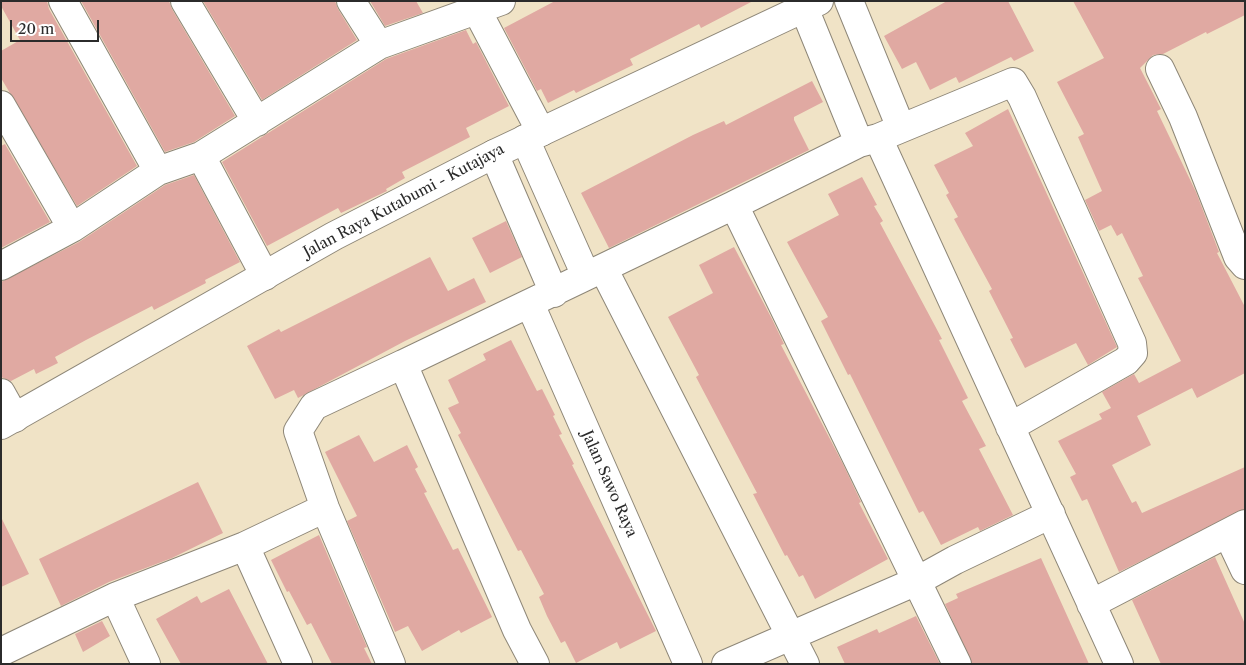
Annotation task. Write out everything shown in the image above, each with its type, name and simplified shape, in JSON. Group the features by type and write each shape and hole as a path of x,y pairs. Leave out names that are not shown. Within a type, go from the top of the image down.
{"street":[{"path":"62,1 158,170"},
{"path":"185,1 256,122"},
{"path":"351,1 379,45"},
{"path":"849,1 879,136"},
{"path":"1,266 72,228 158,170 202,156 379,45 484,4 533,135 595,272 805,664"},
{"path":"812,5 879,136 1119,664"},
{"name":"Jalan Raya Kutabumi - Kutajaya","path":"8,421 334,236 533,135 812,5"},
{"path":"1160,68 1183,117 1238,258 1245,265"},
{"path":"391,664 326,508 298,431 314,406 879,136 1013,82 1022,97 1132,343 1133,353 1126,361 1010,427"},
{"path":"1,105 72,228"},
{"name":"Jalan Sawo Raya","path":"494,154 542,298 688,664"},
{"path":"202,156 265,276"},
{"path":"734,205 957,664"},
{"path":"403,364 517,630 535,664"},
{"path":"1,393 8,421"},
{"path":"1,652 115,598 245,546 326,508"},
{"path":"726,664 917,582 955,560 1051,514"},
{"path":"1091,604 1236,529 1245,570"},
{"path":"245,546 298,664"},
{"path":"115,598 146,664"}],"building":[{"path":"1,1 47,1 49,9 137,166 77,206 1,78 1,51 20,40 1,6"},
{"path":"81,1 169,1 235,116 194,142 165,152"},
{"path":"203,1 335,1 357,40 262,100"},
{"path":"370,1 416,1 423,13 385,26"},
{"path":"555,1 753,1 701,28 699,24 630,59 633,65 576,93 574,90 548,103 541,89 537,91 504,28"},
{"path":"947,1 1008,1 1034,51 1014,61 1011,57 959,83 956,77 930,90 916,62 902,69 884,36"},
{"path":"1073,1 1245,1 1245,15 1163,54 1153,55 1140,68 1161,109 1157,111 1196,192 1219,252 1217,253 1245,307 1245,373 1197,398 1192,388 1137,416 1151,445 1112,465 1132,503 1136,501 1142,513 1245,467 1245,509 1119,572 1087,499 1082,501 1070,477 1076,474 1058,441 1102,419 1099,414 1111,408 1102,392 1134,374 1139,383 1181,361 1138,278 1143,276 1122,233 1117,236 1111,225 1099,231 1085,200 1102,191 1078,137 1084,134 1057,82 1104,58"},
{"path":"466,30 473,44 476,42 509,106 466,128 470,137 402,172 405,178 386,189 387,191 341,213 338,208 267,246 222,162 386,59"},
{"path":"812,81 823,102 794,117 809,150 609,248 581,193 693,135 724,121 726,125"},
{"path":"1008,109 1117,347 1088,365 1076,343 1025,368 1010,339 1013,338 989,291 992,289 954,219 958,217 946,195 949,193 934,165 973,146 965,133"},
{"path":"5,144 50,222 1,248 1,146"},
{"path":"194,175 240,262 205,280 206,283 154,310 152,306 55,357 58,363 36,374 34,369 11,381 1,377 1,282 79,242 165,185"},
{"path":"862,177 877,205 874,206 883,221 880,223 942,339 939,340 968,398 962,401 986,446 979,449 1013,515 980,531 978,527 941,545 923,511 919,513 850,374 848,375 821,321 828,317 787,242 839,215 828,194"},
{"path":"506,221 522,257 490,273 472,238"},
{"path":"734,247 772,319 784,344 781,345 843,464 861,502 859,503 888,559 815,599 803,575 799,577 787,555 785,556 753,494 757,493 696,377 699,375 668,317 713,293 699,265"},
{"path":"430,257 448,291 474,278 486,302 405,341 298,398 294,390 275,399 247,346 279,329 281,332"},
{"path":"511,340 537,391 542,389 555,415 553,416 562,434 559,435 574,464 572,465 656,631 620,649 617,642 576,663 565,641 561,643 547,616 539,597 544,594 521,550 518,551 458,435 461,433 448,408 459,403 448,380 486,360 483,354"},
{"path":"359,435 374,462 407,445 418,467 415,469 427,492 424,493 453,550 458,548 492,617 461,633 459,630 422,651 408,626 395,632 347,521 357,516 325,452"},
{"path":"198,482 223,533 172,558 109,582 61,606 39,559"},
{"path":"1,517 29,574 1,587"},
{"path":"319,535 367,647 364,648 372,664 332,664 311,623 307,625 289,591 287,592 271,560"},
{"path":"1215,557 1245,624 1245,664 1161,664 1132,600"},
{"path":"1041,558 1089,664 972,664 945,604 958,598 956,594"},
{"path":"229,589 268,664 181,664 156,619 197,596 201,603"},
{"path":"916,616 940,664 845,664 837,647 877,629 879,633"},
{"path":"102,621 110,636 83,652 75,634"}]}
